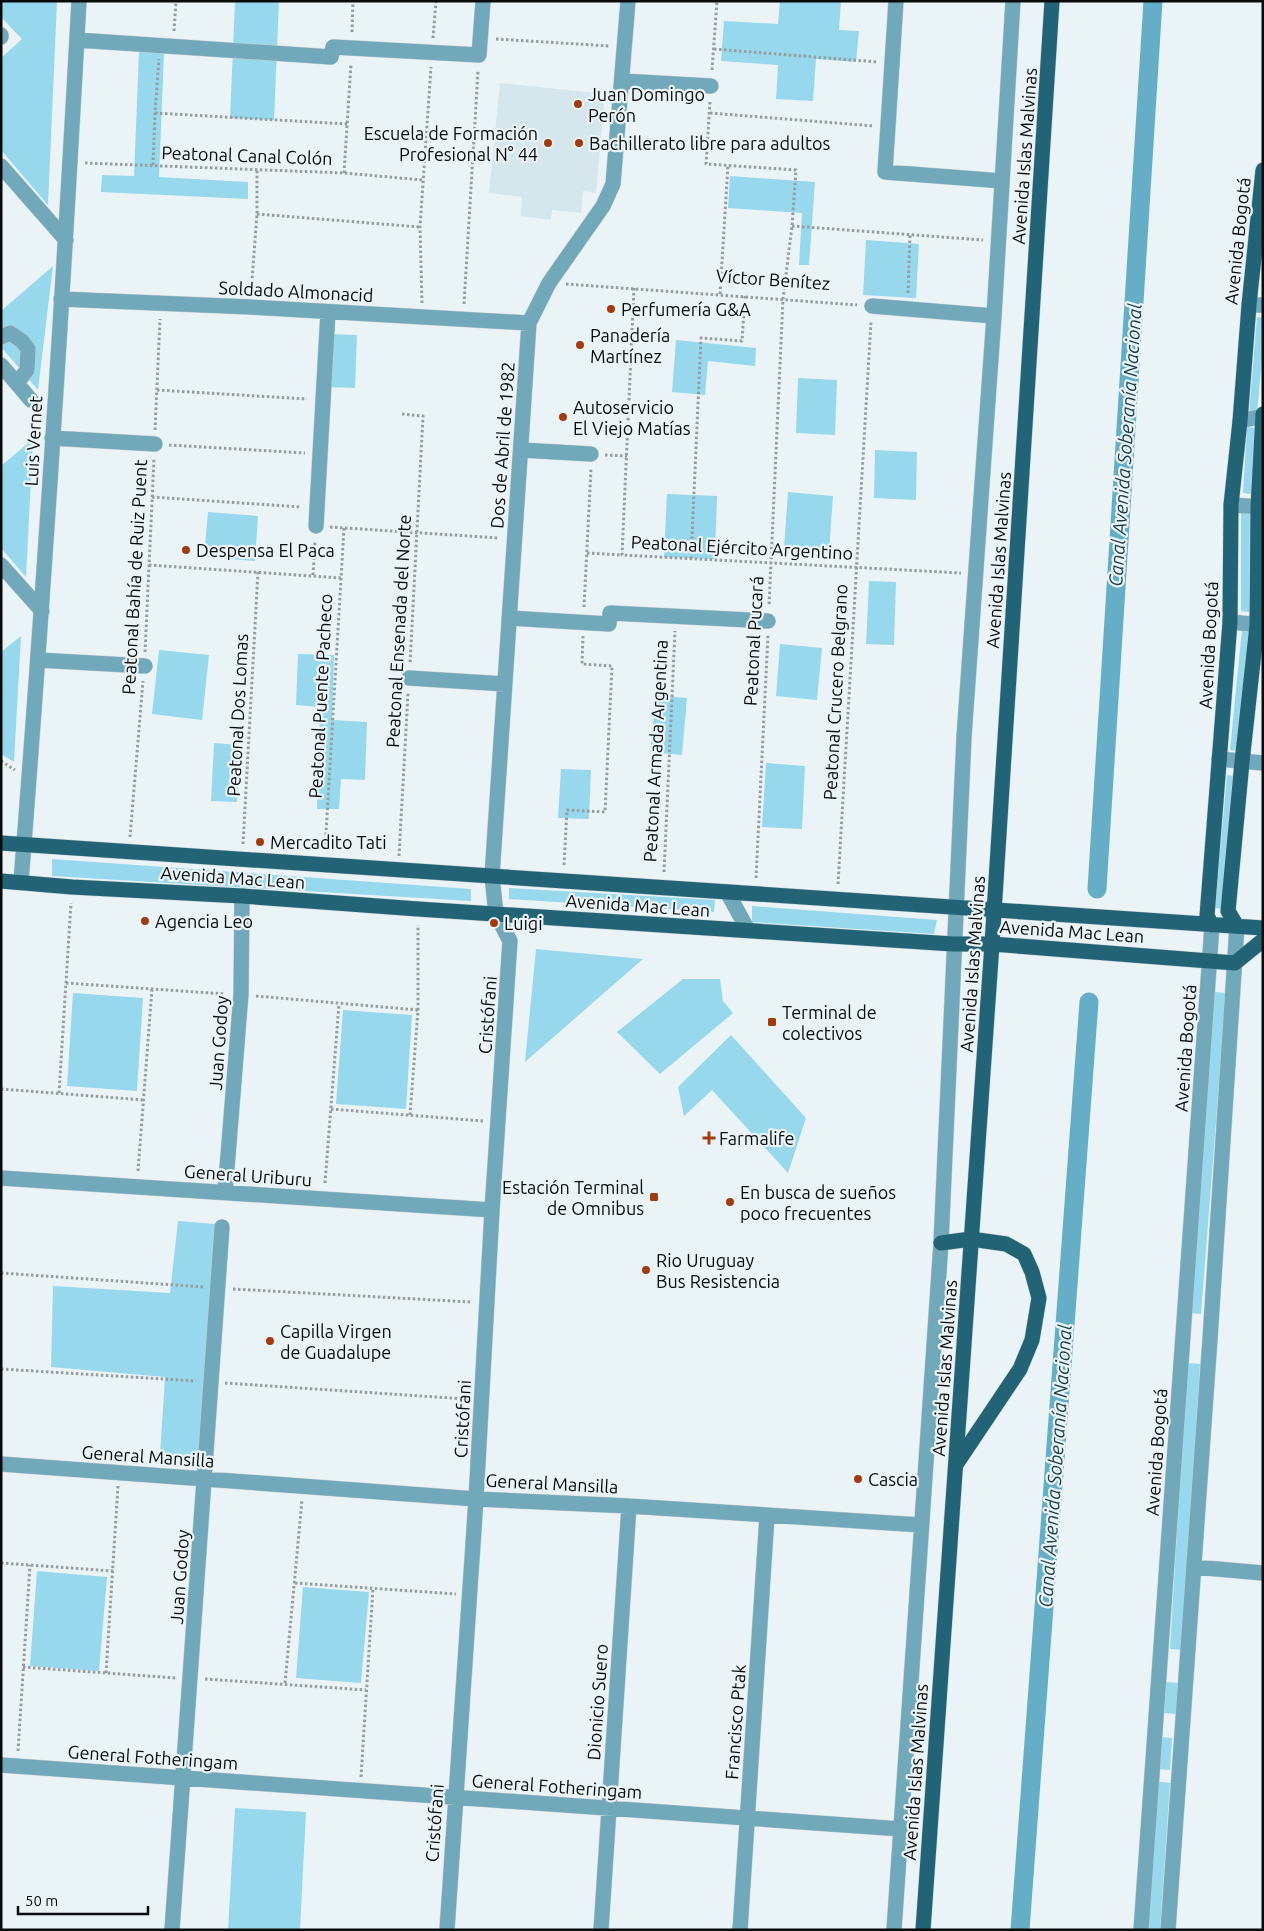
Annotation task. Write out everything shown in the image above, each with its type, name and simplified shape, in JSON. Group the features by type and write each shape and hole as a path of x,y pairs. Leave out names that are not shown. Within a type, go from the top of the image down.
{"main road":[{"name":"Avenida Islas Malvinas","path":"923,1930 992,944 1052,1"},
{"name":"Avenida Bogotá","path":"1212,925 1206,916 1230,622 1231,505 1256,305 1263,170"},
{"path":"1237,926 1228,911 1242,762 1260,625 1263,415"},
{"name":"Avenida Mac Lean","path":"1,842 242,860 1263,928"},
{"name":"Avenida Mac Lean","path":"1,881 953,944 992,944 1235,963"},
{"path":"1235,963 1263,940"},
{"path":"941,1243 971,1239 1006,1244 1024,1254 1032,1272 1039,1298 1032,1340 1020,1369 956,1465"}],"street":[{"name":"Luis Vernet","path":"21,882 42,611 79,1"},
{"path":"77,40 331,57 333,47 480,55 483,1"},
{"name":"Dos de Abril de 1982","path":"496,914 492,876 529,323 550,283 603,206 613,184 628,1"},
{"path":"896,1 885,172 1002,181"},
{"name":"Avenida Islas Malvinas","path":"894,1930 941,1243 953,944 964,736 977,574 1013,1"},
{"path":"622,81 712,86"},
{"path":"1,166 66,240"},
{"name":"Soldado Almonacid","path":"60,298 161,304 250,306 529,323"},
{"path":"872,306 994,316"},
{"path":"316,526 328,312"},
{"path":"1,337 10,333 22,341 28,350 27,370 17,383"},
{"path":"1,365 31,400"},
{"path":"1240,421 1263,415"},
{"path":"52,438 155,444"},
{"path":"521,450 592,454"},
{"path":"1231,505 1261,507"},
{"path":"1,565 42,611"},
{"path":"510,618 609,624 610,613 768,621"},
{"path":"1230,622 1260,625"},
{"path":"38,660 145,666"},
{"path":"409,678 505,684"},
{"path":"1219,759 1263,763"},
{"path":"727,892 748,930"},
{"name":"Juan Godoy","path":"225,1193 241,994 242,896"},
{"name":"Cristófani","path":"446,1930 476,1498 492,1210 510,942 496,914"},
{"name":"Avenida Bogotá","path":"1141,1930 1212,925"},
{"path":"1168,1930 1237,926"},
{"name":"General Uriburu","path":"1,1178 492,1210"},
{"name":"Juan Godoy","path":"172,1930 222,1227"},
{"path":"1183,1339 1210,1339"},
{"name":"General Mansilla","path":"1,1464 476,1498 921,1525"},
{"name":"Dionicio Suero","path":"601,1930 629,1506"},
{"name":"Francisco Ptak","path":"740,1930 767,1516"},
{"path":"1194,1567 1263,1573"},
{"path":"1156,1722 1183,1722"},
{"name":"General Fotheringam","path":"1,1765 901,1829"},
{"path":"1153,1773 1180,1776"}],"path":[{"path":"153,165 155,113 176,1"},
{"path":"344,173 353,1"},
{"path":"422,317 420,228 436,1"},
{"path":"480,38 624,47"},
{"path":"714,49 892,64"},
{"path":"463,319 480,55"},
{"path":"710,112 888,127"},
{"path":"155,113 347,124"},
{"name":"Peatonal Canal Colón","path":"69,163 344,173 423,180"},
{"name":"Peatonal Pucará","path":"720,294 728,165 796,170 792,226 783,299 755,894"},
{"path":"250,306 257,214 257,169"},
{"path":"257,214 420,228"},
{"path":"792,226 999,241"},
{"path":"907,309 910,235"},
{"name":"Víctor Benítez","path":"550,283 872,306"},
{"name":"Peatonal Ejército Argentino","path":"634,288 622,555 977,574"},
{"path":"691,559 701,338 742,341 745,296"},
{"name":"Peatonal Bahía de Ruiz Puent","path":"129,852 145,666 161,304"},
{"name":"Peatonal Crucero Belgrano","path":"837,900 872,306"},
{"path":"157,390 323,400"},
{"name":"Peatonal Ensenada del Norte","path":"398,869 423,416 402,414"},
{"path":"155,444 320,454"},
{"path":"564,881 567,810 605,812 612,666 582,664 592,454 627,456"},
{"path":"152,498 317,508"},
{"path":"313,575 316,526 515,538"},
{"name":"Peatonal Puente Pacheco","path":"324,865 344,528"},
{"path":"587,553 622,555"},
{"path":"149,565 340,578"},
{"name":"Peatonal Dos Lomas","path":"242,860 258,572"},
{"name":"Peatonal Armada Argentina","path":"663,888 676,616"},
{"path":"58,1093 72,887"},
{"path":"410,1115 418,1010 418,909"},
{"path":"137,1187 152,989"},
{"path":"324,1199 339,1004"},
{"path":"1,1089 144,1100"},
{"path":"331,1109 499,1122"},
{"path":"1,1273 218,1288 487,1303"},
{"path":"1,1369 481,1400"},
{"path":"106,1673 119,1473"},
{"path":"285,1684 303,1485"},
{"path":"1,1563 113,1571"},
{"path":"17,1766 30,1565"},
{"path":"295,1583 469,1595"},
{"path":"360,1790 373,1588"}],"shaded area":[{"path":"1,1 57,1 48,205 1,150 1,58 22,39 1,17"},
{"path":"235,1 279,1 274,120 230,118"},
{"path":"780,1 841,1 839,30 859,31 856,62 816,59 813,101 776,99 778,65 721,61 724,21 778,24"},
{"path":"139,52 164,53 159,177 248,182 248,199 101,192 102,175 134,176"},
{"name":"Escuela de Formación Profesional N° 44","path":"500,83 605,94 596,193 583,191 581,213 552,210 551,220 521,216 522,197 489,193"},
{"path":"730,176 815,182 809,265 799,265 802,213 728,208"},
{"path":"866,240 919,244 916,298 863,295"},
{"path":"53,266 38,390 1,347 1,311"},
{"path":"1257,317 1263,318 1263,347 1257,414 1249,414"},
{"path":"329,334 357,335 355,388 327,387"},
{"path":"676,340 756,348 755,366 708,361 705,395 672,392"},
{"path":"798,378 837,380 835,435 796,433"},
{"path":"1247,427 1255,428 1251,494 1243,493"},
{"path":"33,439 26,577 1,548 1,466"},
{"path":"875,450 917,452 916,500 874,498"},
{"path":"788,492 833,496 829,552 784,548"},
{"path":"667,494 717,496 715,559 664,557"},
{"path":"208,512 258,516 255,561 204,557"},
{"path":"1241,513 1250,513 1249,612 1241,611"},
{"path":"869,581 896,582 894,645 866,644"},
{"path":"1242,629 1250,630 1238,751 1230,750"},
{"path":"21,636 14,762 1,754 1,652"},
{"path":"780,644 822,648 817,700 776,696"},
{"path":"159,650 209,655 202,720 152,714"},
{"path":"298,654 334,655 332,720 367,722 365,780 341,779 339,809 317,809 320,707 296,705"},
{"path":"656,695 687,698 682,755 650,752"},
{"path":"214,743 240,745 237,802 211,801"},
{"path":"766,763 805,766 802,829 762,827"},
{"path":"561,769 591,770 589,819 558,818"},
{"path":"1227,775 1235,776 1223,909 1215,908"},
{"path":"52,859 471,889 471,901 52,876"},
{"path":"509,888 715,900 714,912 509,899"},
{"path":"752,906 937,920 934,934 752,922"},
{"path":"536,949 643,959 525,1062"},
{"path":"683,979 720,979 723,1001 733,1013 660,1074 617,1032"},
{"path":"1214,992 1226,993 1201,1314 1189,1313"},
{"path":"73,993 143,998 137,1091 67,1086"},
{"path":"343,1010 412,1015 406,1109 336,1104"},
{"path":"731,1035 806,1118 788,1173 712,1090 684,1116 678,1087"},
{"path":"178,1221 215,1224 199,1459 160,1455 165,1377 51,1367 53,1286 170,1293"},
{"path":"1187,1363 1200,1364 1183,1650 1170,1649"},
{"path":"37,1571 107,1577 99,1671 30,1666"},
{"path":"303,1587 369,1592 361,1683 296,1678"},
{"path":"1166,1682 1178,1683 1176,1714 1164,1713"},
{"path":"1161,1737 1172,1738 1170,1770 1159,1769"},
{"path":"1156,1781 1170,1783 1160,1930 1146,1930"},
{"path":"235,1808 306,1812 300,1930 228,1930"}],"waterway":[{"name":"Canal Avenida Soberanía Nacional","path":"1097,889 1153,1"},
{"name":"Canal Avenida Soberanía Nacional","path":"1020,1930 1089,1002"}],"place":[{"name":"Juan Domingo Perón","path":"578,104"},
{"name":"Escuela de Formación Profesional N° 44","path":"548,143"},
{"name":"Bachillerato libre para adultos","path":"579,143"},
{"name":"Perfumería G&A","path":"611,309"},
{"name":"Panadería Martínez","path":"580,345"},
{"name":"Autoservicio El Viejo Matías","path":"563,417"},
{"name":"Despensa El Paca","path":"186,550"},
{"name":"Mercadito Tati","path":"260,842"},
{"name":"Agencia Leo","path":"145,921"},
{"name":"Luigi","path":"494,923"},
{"name":"Terminal de colectivos","path":"772,1022"},
{"name":"Farmalife","path":"709,1138"},
{"name":"Estación Terminal de Omnibus","path":"654,1197"},
{"name":"En busca de sueños poco frecuentes","path":"730,1202"},
{"name":"Rio Uruguay Bus Resistencia","path":"646,1270"},
{"name":"Capilla Virgen de Guadalupe","path":"270,1341"},
{"name":"Cascia","path":"858,1479"}]}
